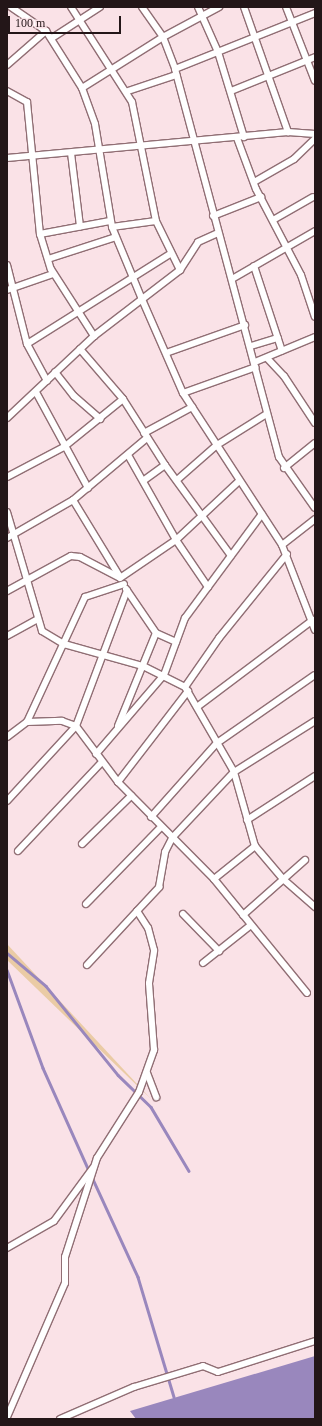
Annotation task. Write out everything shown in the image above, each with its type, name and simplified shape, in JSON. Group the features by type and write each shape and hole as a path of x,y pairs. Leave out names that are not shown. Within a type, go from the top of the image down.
{"street":[{"path":"11,7 46,31 52,38 82,88 95,121 111,224 141,297 183,393 287,554 313,620 315,630"},
{"path":"71,7 79,21 128,91 141,145 156,221 170,254 180,270"},
{"path":"52,38 100,7"},
{"path":"142,7 162,37 175,72 195,142 216,234 232,278 251,346 265,415 284,468 313,499 315,508"},
{"path":"198,7 218,52 232,91 244,137"},
{"path":"82,88 162,37 219,7"},
{"path":"244,7 256,37 288,132"},
{"path":"286,7 315,81"},
{"path":"128,91 175,72 218,52 315,13"},
{"path":"7,65 46,31"},
{"path":"232,91 315,57"},
{"path":"7,91 26,100 40,234 53,274 94,336"},
{"path":"7,158 71,153 141,145 195,142 288,132 315,134"},
{"path":"237,138 261,197 288,246 315,317"},
{"path":"254,182 294,159 315,139"},
{"path":"71,153 80,226"},
{"path":"213,216 261,197"},
{"path":"273,220 313,197"},
{"path":"40,234 80,226 156,221"},
{"path":"232,278 315,232"},
{"path":"7,418 37,394 55,372 94,336 141,297 180,270 193,246 216,234"},
{"path":"48,259 116,237"},
{"path":"26,344 132,275 170,254"},
{"path":"7,265 9,289 26,344 47,381"},
{"path":"254,266 282,351"},
{"path":"9,289 53,274"},
{"path":"166,353 245,326"},
{"path":"183,393 255,365 267,358 315,337"},
{"path":"251,346 278,338"},
{"path":"80,349 122,399 165,465 231,556"},
{"path":"267,358 284,376 315,423"},
{"path":"55,372 74,396 100,419"},
{"path":"37,394 64,447 88,488"},
{"path":"7,477 64,447 100,419 122,399"},
{"path":"7,538 73,500 128,455 146,436 192,407"},
{"path":"177,480 217,445 265,415"},
{"path":"284,468 315,443"},
{"path":"128,455 144,480 176,540 208,587"},
{"path":"144,480 165,465"},
{"path":"7,737 27,722 64,644 73,618 85,598 122,581 176,540 239,481"},
{"path":"73,500 127,590 156,633 176,642"},
{"path":"7,512 42,631 64,644 143,666 186,689 234,772 255,846 283,879 315,907"},
{"path":"96,754 164,676 185,618 262,514"},
{"path":"282,545 315,518"},
{"path":"118,782 186,689 219,638 287,554"},
{"path":"7,591 76,555 122,581"},
{"path":"7,801 76,726 127,590"},
{"path":"7,636 38,619"},
{"path":"197,707 313,620"},
{"path":"115,732 156,633"},
{"path":"151,817 218,742 315,675"},
{"path":"27,722 62,721 76,726 118,782 214,879 307,994"},
{"path":"87,965 159,887 165,852 172,838 234,772 315,721"},
{"path":"18,851 102,762"},
{"path":"247,820 315,776"},
{"path":"82,844 131,796"},
{"path":"86,904 161,827"},
{"path":"214,879 255,846"},
{"path":"243,915 305,860"},
{"path":"7,1248 54,1221 95,1165 147,1073 155,1042 149,983 154,950 148,928 137,911"},
{"path":"183,914 219,951"},
{"path":"203,963 251,925"},
{"path":"147,1073 156,1097"},
{"path":"7,1417 65,1283 65,1257 95,1165"},
{"path":"60,1419 134,1387 204,1366 218,1372 315,1341"}],"shaded area":[{"path":"7,944 151,1099 7,960"},
{"path":"315,1356 315,1419 136,1419 130,1411"}],"waterway":[{"path":"7,953 46,986 118,1075 151,1107 189,1171"},
{"path":"7,970 43,1068 89,1171"},
{"path":"92,1177 138,1277 174,1397"}]}
